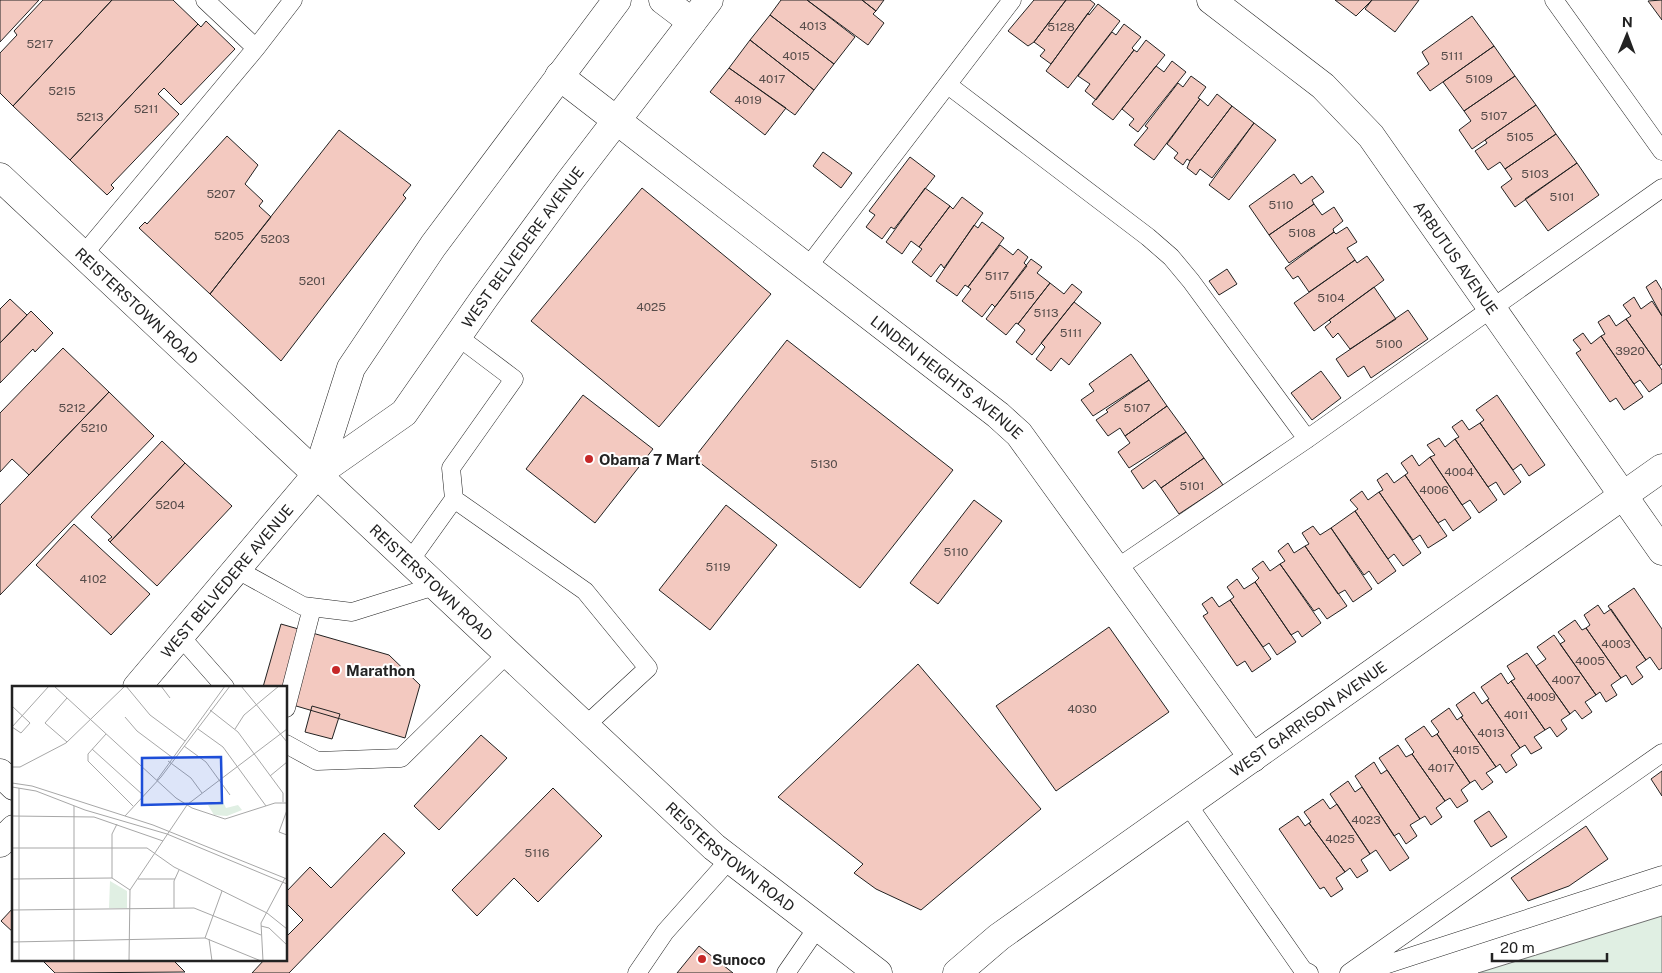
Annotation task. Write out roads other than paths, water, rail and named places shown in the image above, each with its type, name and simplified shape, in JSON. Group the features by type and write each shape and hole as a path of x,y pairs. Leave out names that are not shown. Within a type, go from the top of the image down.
{"main road":[{"name":"WEST BELVEDERE AVENUE","path":"317,474 351,368 433,246 617,0"},
{"path":"663,0 692,22"},
{"name":"WEST BELVEDERE AVENUE","path":"138,686 317,474 404,413 457,336 617,120 709,0"},
{"name":"ARBUTUS AVENUE","path":"1211,0 1323,86 1371,136 1662,551"},
{"name":"LINDEN HEIGHTS AVENUE","path":"559,76 998,415 1019,434 1253,758"},
{"name":"REISTERSTOWN ROAD","path":"0,176 584,727 729,860 878,973"},
{"name":"WEST GARRISON AVENUE","path":"957,973 1000,937 1662,468"},
{"path":"0,773 12,784"},
{"path":"0,843 12,830"}],"lane":[{"path":"205,0 256,48"},
{"path":"83,255 256,48 293,0"},
{"path":"807,268 1012,0"},
{"path":"1554,0 1662,151"},
{"path":"948,85 1148,237 1171,257 1192,281 1307,439"},
{"path":"1117,568 1307,439 1662,188"},
{"path":"409,562 454,499 450,468 514,379 457,336"},
{"path":"454,499 585,591 648,668 584,727"},
{"path":"236,570 303,606 352,612 435,586"},
{"path":"288,700 312,608"},
{"path":"180,636 224,686"},
{"path":"288,745 317,761 401,758 507,654"},
{"path":"1349,973 1662,753"},
{"path":"1188,805 1304,970 1309,973"},
{"path":"637,973 665,932 729,860"},
{"path":"1360,973 1662,875"},
{"path":"786,973 817,928"}],"place":[{"name":"Obama 7 Mart","path":"589,459"},
{"name":"Marathon","path":"336,670"},
{"name":"Sunoco","path":"702,959"}]}
